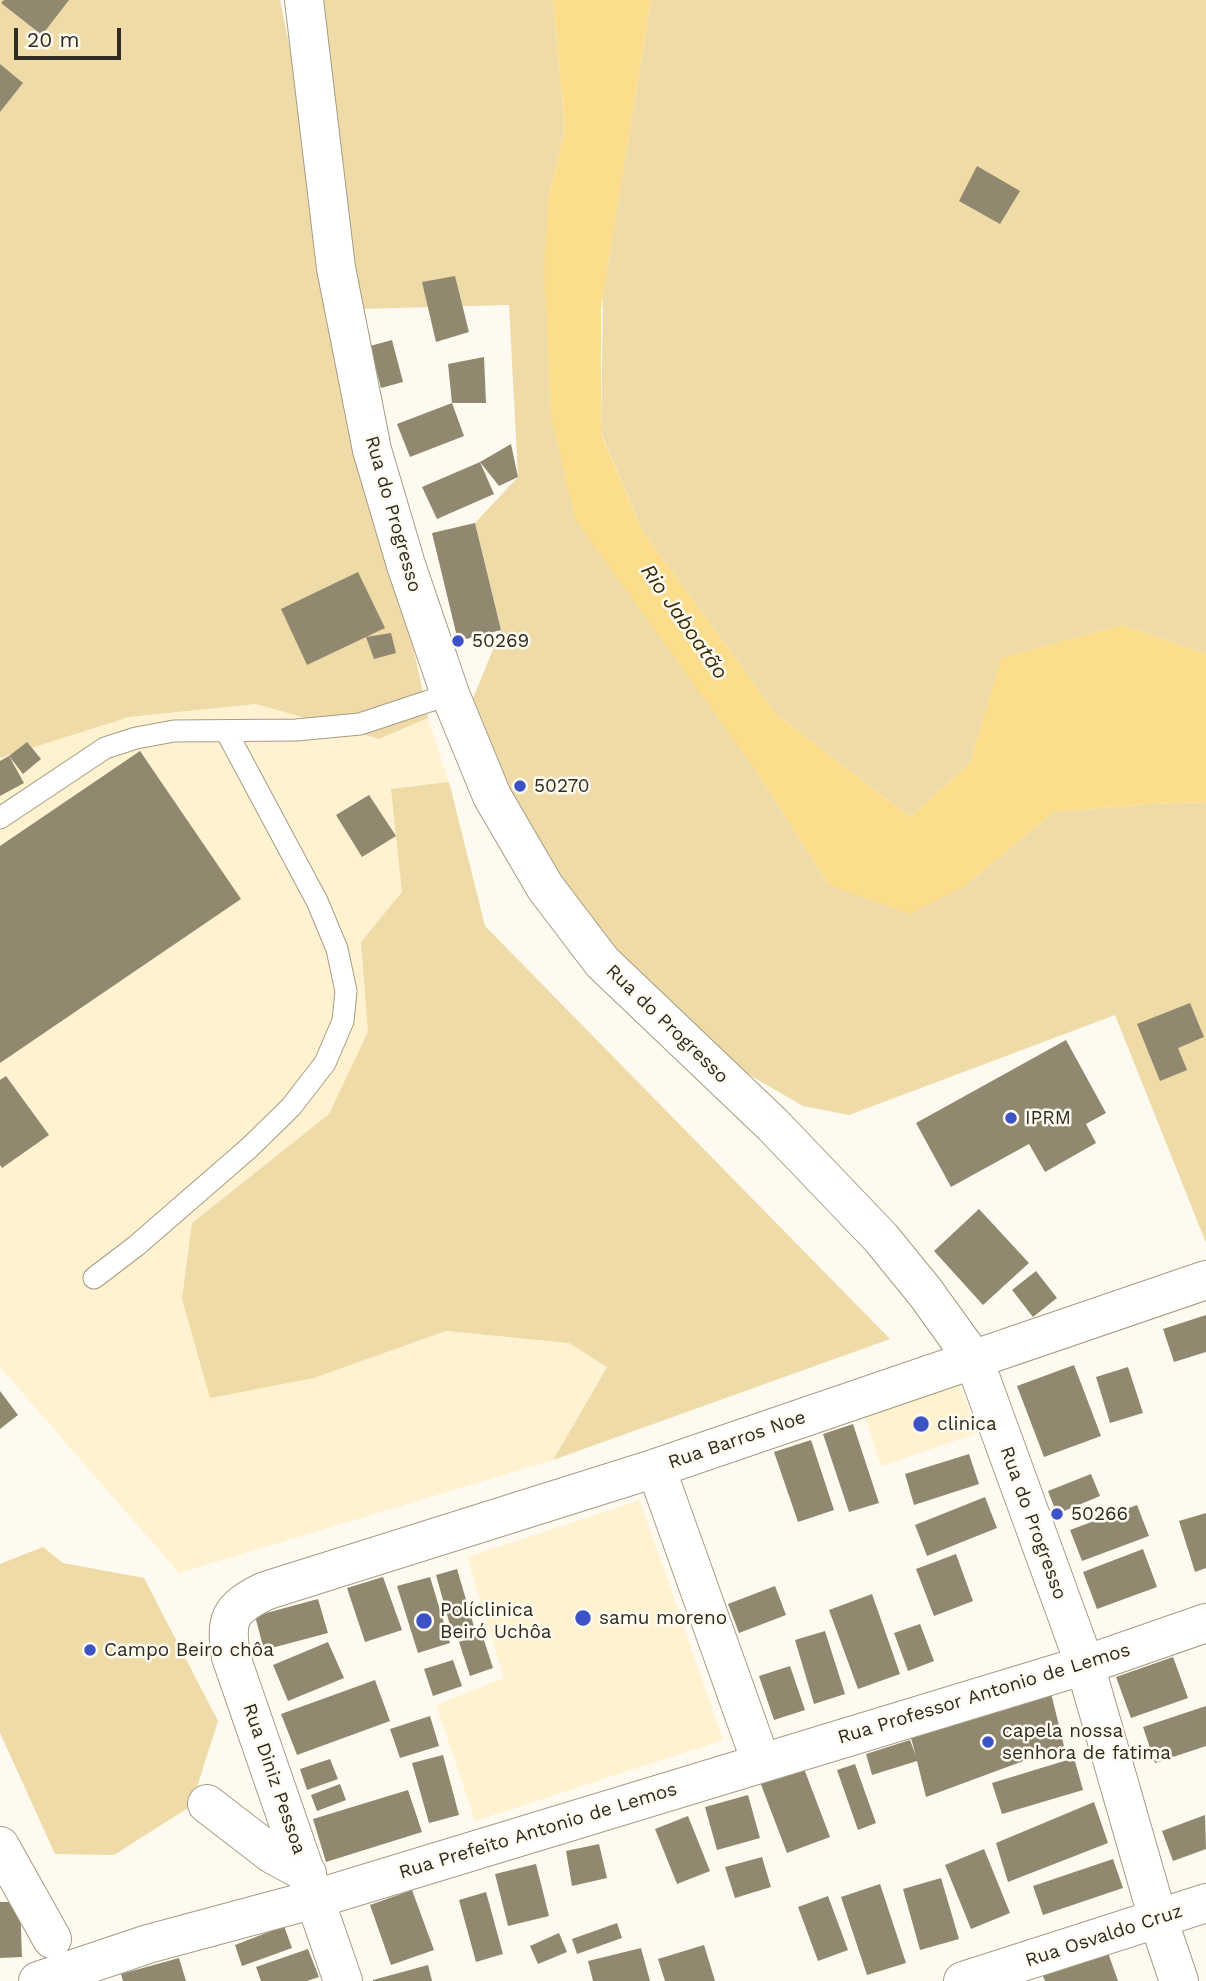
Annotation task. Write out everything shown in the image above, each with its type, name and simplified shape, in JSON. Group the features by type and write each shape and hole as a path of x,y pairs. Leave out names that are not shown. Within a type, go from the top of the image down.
{"street":[{"name":"Rua do Progresso","path":"304,0 336,268 372,450 406,565 450,694 492,796 545,887 602,962 773,1125 881,1238 925,1292 974,1360 1085,1665 1158,1919 1179,1981"},
{"name":"Rua Barros Noe","path":"265,1591 656,1468 1206,1280"},
{"path":"656,1468 761,1762"},
{"name":"Rua Diniz Pessoa","path":"265,1591 240,1605 232,1616 228,1625 231,1657 343,1981"},
{"name":"Rua Professor Antonio de Lemos","path":"761,1762 1085,1665 1206,1623"},
{"name":"Rua Prefeito Antonio de Lemos","path":"38,1981 311,1886 761,1762"},
{"path":"207,1804 311,1886"},
{"path":"0,1846 52,1939"},
{"name":"Rua Osvaldo Cruz","path":"963,1981 1206,1903"}],"lane":[{"path":"0,818 105,748 136,738 174,731 296,730 360,724 450,694"},
{"path":"94,1278 136,1246 292,1107 325,1063 343,1021 346,991 337,949 317,901 226,731"}],"shaded area":[{"path":"0,0 280,0 428,718 379,739 256,704 129,717 0,758"},
{"path":"320,0 553,0 565,129 548,199 551,416 758,774 829,885 966,885 1054,812 1206,802 1206,1243 1115,1015 849,1115 803,1106 736,1067 618,954 553,882 471,703 501,630 475,523 518,477 509,305 359,309"},
{"path":"651,0 1206,0 1206,654 1122,625 1002,658 970,763 910,817 776,714 642,530 601,433 603,295"},
{"path":"256,704 379,739 428,718 453,795 446,869 402,1017 329,1114 192,1223 314,1378 446,1331 569,1343 607,1366 553,1460 179,1573 0,1367 0,758 129,717"},
{"path":"449,782 485,926 890,1339 553,1460 607,1367 569,1343 446,1331 314,1378 210,1398 182,1299 192,1223 329,1114 368,1032 361,942 402,892 391,789"},
{"name":"clinica","path":"959,1384 978,1433 881,1466 864,1414"},
{"name":"samu moreno","path":"640,1500 723,1740 475,1821 436,1705 504,1678 467,1557"},
{"name":"Campo Beiro chôa","path":"43,1547 63,1563 144,1578 218,1721 191,1806 114,1855 55,1854 0,1733 0,1564"}],"water":[{"name":"Rio Jaboatão","path":"553,0 651,0 601,309 601,434 642,530 776,714 910,817 970,763 1001,658 1122,625 1206,654 1206,802 1054,812 966,885 910,914 829,885 758,774 575,519 551,416 544,270 548,199 565,129"}],"building":[{"path":"4,0 69,0 42,35 1,3"},
{"path":"0,64 23,83 0,112"},
{"path":"977,166 1020,191 1000,224 959,201"},
{"path":"455,276 469,332 436,342 422,282"},
{"path":"392,340 403,382 381,388 370,346"},
{"path":"484,357 486,403 452,403 448,364"},
{"path":"452,403 464,436 410,457 397,424"},
{"path":"511,444 518,477 499,486 480,462"},
{"path":"480,462 494,494 437,519 422,487"},
{"path":"475,523 501,630 458,641 432,533"},
{"path":"358,572 385,628 307,665 281,609"},
{"path":"391,633 396,653 374,659 366,637"},
{"path":"27,742 41,759 23,774 9,756"},
{"path":"140,751 241,899 0,1063 0,846"},
{"path":"9,756 24,783 0,796 0,761"},
{"path":"369,795 396,836 362,857 336,815"},
{"path":"1190,1003 1204,1037 1178,1048 1187,1070 1160,1081 1137,1024"},
{"name":"IPRM","path":"1066,1040 1106,1113 1086,1124 1096,1143 1045,1172 1029,1144 951,1187 916,1123"},
{"path":"6,1076 49,1135 2,1168 0,1080"},
{"path":"979,1209 1029,1263 983,1305 934,1251"},
{"path":"1036,1271 1057,1298 1033,1317 1012,1290"},
{"path":"1206,1315 1206,1352 1174,1362 1163,1329"},
{"path":"1074,1365 1101,1436 1044,1457 1017,1386"},
{"path":"1128,1367 1143,1413 1110,1423 1096,1377"},
{"path":"0,1391 18,1415 0,1429"},
{"path":"853,1424 879,1503 849,1512 823,1434"},
{"path":"811,1440 834,1510 798,1522 774,1452"},
{"path":"969,1454 979,1484 914,1505 905,1474"},
{"path":"1091,1474 1100,1496 1057,1514 1048,1491"},
{"path":"985,1497 997,1528 927,1556 915,1525"},
{"path":"1137,1505 1149,1536 1082,1561 1070,1530"},
{"path":"1206,1513 1206,1568 1195,1572 1179,1521"},
{"path":"1143,1549 1157,1587 1097,1609 1083,1572"},
{"path":"956,1554 973,1601 934,1616 916,1569"},
{"path":"457,1569 475,1630 453,1636 436,1575"},
{"path":"383,1577 402,1630 365,1642 347,1588"},
{"path":"430,1577 450,1643 418,1653 397,1586"},
{"path":"775,1586 786,1615 739,1633 728,1604"},
{"path":"872,1594 900,1674 858,1689 829,1610"},
{"path":"318,1599 328,1633 264,1650 255,1616"},
{"path":"920,1624 934,1661 908,1671 894,1633"},
{"path":"825,1631 845,1694 814,1704 795,1640"},
{"path":"482,1634 493,1668 470,1676 459,1642"},
{"path":"328,1642 344,1678 288,1701 273,1665"},
{"path":"1173,1657 1188,1698 1131,1718 1116,1677"},
{"path":"453,1660 462,1686 433,1696 424,1669"},
{"path":"790,1666 805,1710 774,1720 759,1676"},
{"path":"375,1680 390,1721 297,1755 281,1714"},
{"name":"capela nossa senhora de fatima","path":"1051,1693 1064,1746 926,1797 917,1761 872,1775 866,1754 910,1740 916,1756 911,1738"},
{"path":"1206,1706 1206,1746 1155,1763 1143,1727"},
{"path":"430,1716 439,1746 400,1758 390,1729"},
{"path":"443,1755 459,1815 429,1823 412,1763"},
{"path":"1074,1758 1083,1790 1002,1814 992,1783"},
{"path":"330,1759 338,1779 307,1790 300,1769"},
{"path":"855,1764 876,1823 858,1830 837,1770"},
{"path":"803,1766 830,1837 787,1853 760,1782"},
{"path":"340,1784 346,1800 317,1811 311,1795"},
{"path":"408,1790 422,1832 326,1862 313,1819"},
{"path":"748,1795 760,1838 717,1850 705,1807"},
{"path":"1094,1802 1108,1843 1008,1882 996,1843"},
{"path":"1205,1815 1206,1849 1173,1861 1162,1831"},
{"path":"688,1816 710,1871 677,1884 655,1829"},
{"path":"599,1844 607,1878 572,1886 566,1851"},
{"path":"984,1849 1010,1913 971,1929 945,1865"},
{"path":"762,1857 771,1887 735,1898 725,1867"},
{"path":"1113,1859 1123,1888 1043,1915 1033,1886"},
{"path":"536,1864 549,1916 508,1926 495,1874"},
{"path":"941,1878 959,1939 920,1950 903,1889"},
{"path":"880,1884 906,1963 867,1975 841,1897"},
{"path":"412,1890 434,1950 391,1965 370,1905"},
{"path":"486,1892 503,1954 476,1962 459,1900"},
{"path":"828,1896 848,1950 818,1961 798,1907"},
{"path":"0,1902 20,1902 22,1957 0,1958"},
{"path":"617,1923 622,1938 577,1954 572,1939"},
{"path":"284,1926 292,1948 242,1966 235,1945"},
{"path":"559,1933 567,1952 538,1964 530,1946"},
{"path":"704,1945 715,1981 665,1981 658,1959"},
{"path":"641,1948 650,1981 593,1981 588,1961"},
{"path":"308,1949 319,1977 307,1981 261,1981 256,1967"},
{"path":"1107,1950 1118,1981 1045,1981 1042,1974"},
{"path":"179,1958 186,1981 123,1981 121,1974"},
{"path":"428,1965 432,1981 373,1981 373,1980"}],"place":[{"name":"50269","path":"458,641"},
{"name":"50270","path":"520,786"},
{"name":"IPRM","path":"1011,1118"},
{"name":"clinica","path":"921,1424"},
{"name":"50266","path":"1057,1514"},
{"name":"samu moreno","path":"583,1618"},
{"name":"Políclinica Beiró Uchôa","path":"424,1621"},
{"name":"Campo Beiro chôa","path":"90,1650"},
{"name":"capela nossa senhora de fatima","path":"988,1742"}]}
